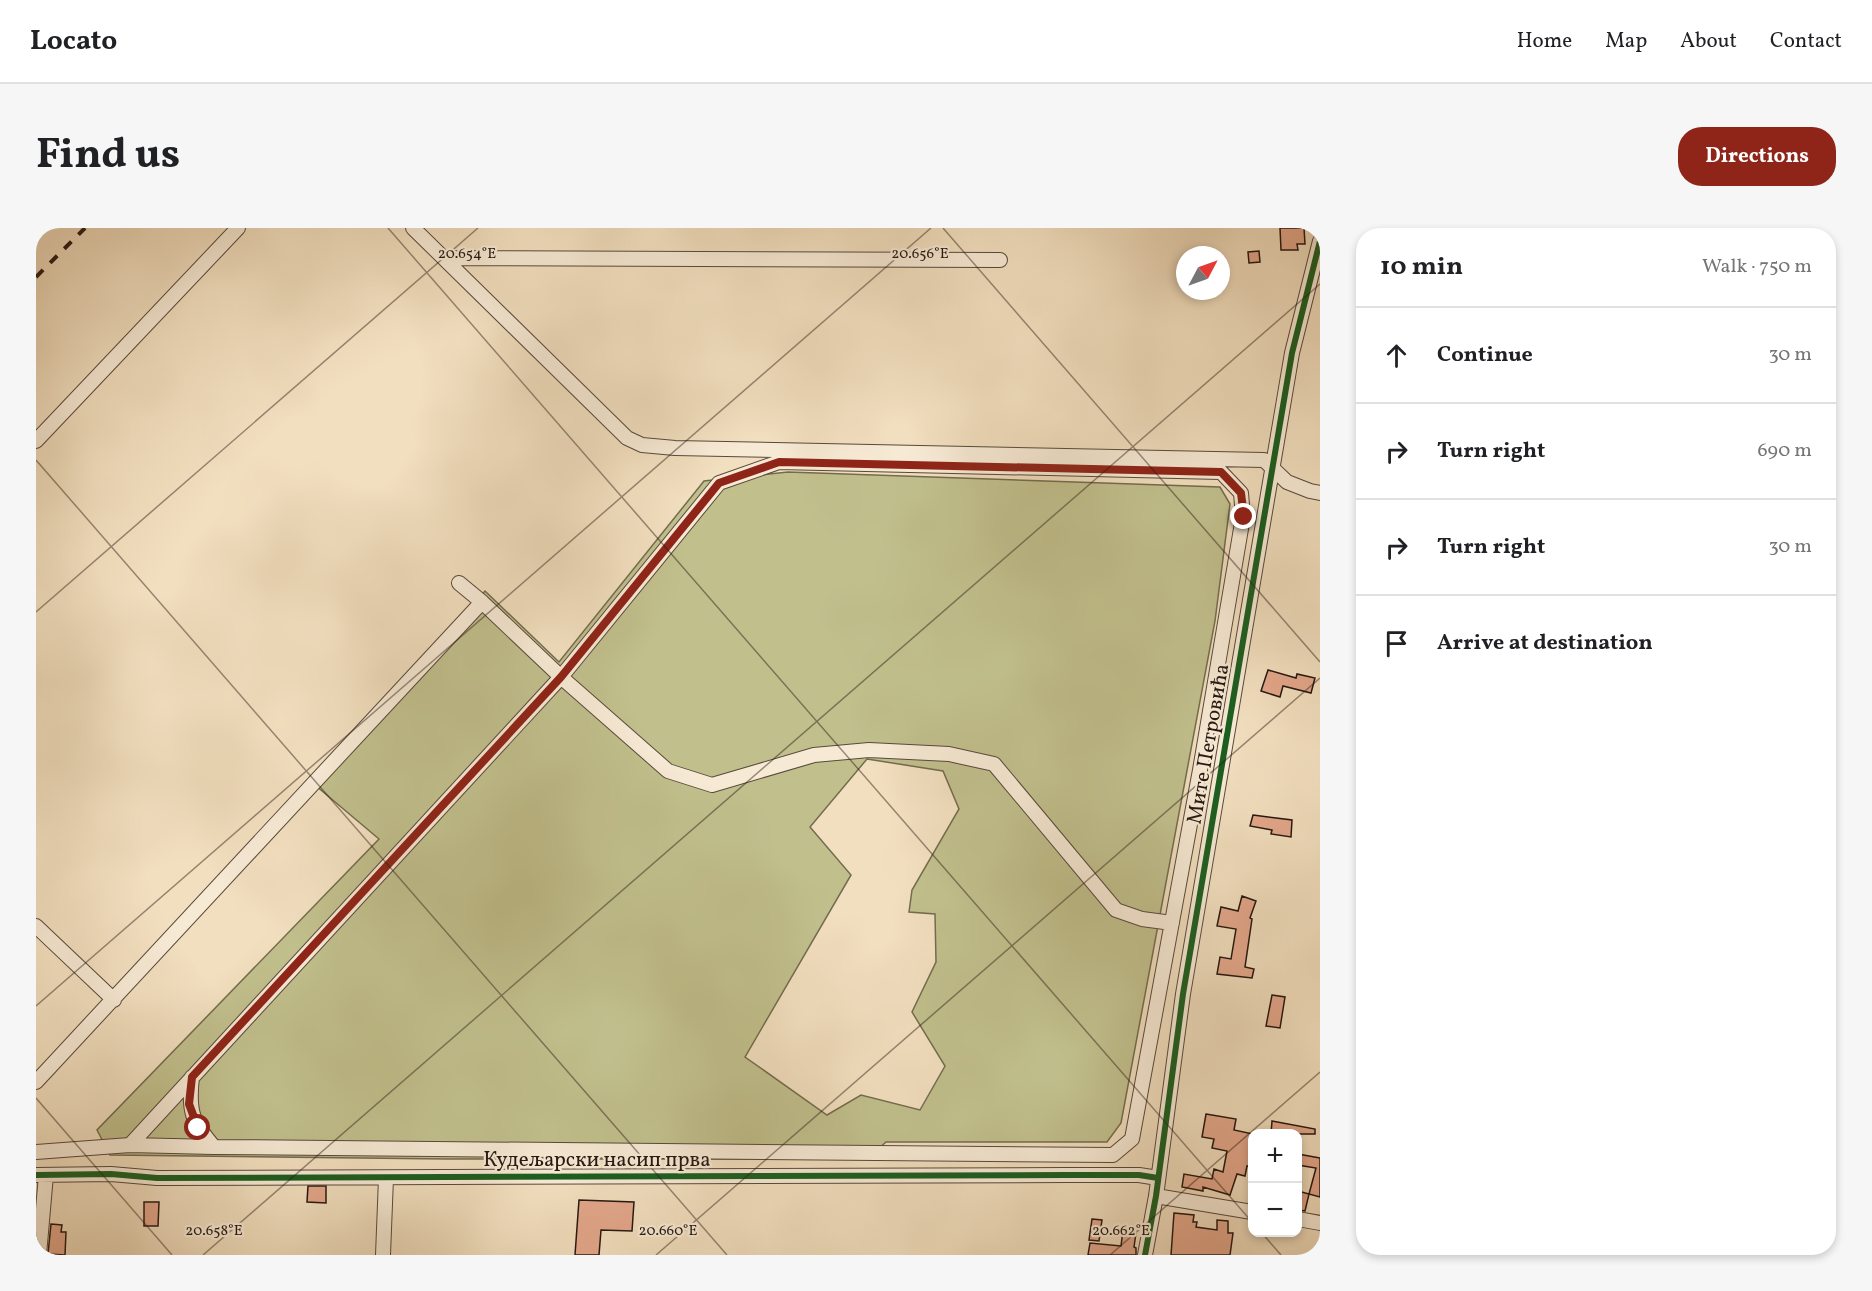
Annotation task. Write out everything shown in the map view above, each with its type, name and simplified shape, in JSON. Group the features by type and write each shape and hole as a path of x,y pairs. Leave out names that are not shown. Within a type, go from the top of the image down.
{"street":[{"path":"36,441 238,228"},
{"path":"413,228 627,438 642,445 675,448 1264,460 1273,466 1287,482 1320,494"},
{"name":"Мите Петровића","path":"1145,1255 1156,1196 1183,994 1292,353 1317,268 1320,241"},
{"path":"444,258 1000,260"},
{"path":"36,1152 130,1145 1113,1155 1132,1139 1244,517 1241,493 1221,472 779,462 719,483 561,677 130,1145"},
{"path":"459,583 668,771 712,784 814,755 869,750 949,754 994,764 1116,910 1142,919 1172,922"},
{"path":"36,1082 482,603"},
{"path":"36,926 114,1000"},
{"path":"192,1077 189,1104 198,1128 214,1147"},
{"name":"Кудељарски насип прва","path":"41,1175 111,1174 157,1179 1088,1175 1139,1175 1158,1178"},
{"path":"39,1255 41,1175"},
{"path":"383,1255 386,1178"},
{"path":"1156,1196 1248,1211"},
{"path":"1302,1220 1320,1223"}],"shaded area":[{"path":"788,472 1220,487 1230,504 1215,621 1121,1123 1107,1142 886,1142 867,1159 447,1159 110,1155 97,1130 379,839 309,780 485,591 559,662 704,481","holes":["867,759 943,771 959,809 912,890 909,912 935,914 936,962 912,1012 945,1066 920,1110 861,1095 827,1115 745,1057 851,875 810,827"]}],"building":[{"path":"1280,228 1304,228 1305,244 1297,244 1298,250 1281,250"},
{"path":"1259,251 1260,262 1249,263 1248,252"},
{"path":"1268,670 1296,678 1297,674 1315,678 1311,693 1283,686 1280,697 1261,691"},
{"path":"1253,815 1292,820 1291,837 1271,834 1272,830 1250,826"},
{"path":"1242,896 1256,901 1250,918 1252,919 1245,967 1254,969 1252,978 1217,974 1220,957 1231,959 1236,929 1217,926 1221,907 1238,911"},
{"path":"1272,995 1285,997 1280,1028 1266,1026"},
{"path":"1206,1114 1236,1119 1234,1130 1248,1133 1248,1166 1245,1176 1237,1174 1230,1195 1203,1187 1203,1191 1182,1187 1184,1174 1212,1179 1214,1169 1223,1172 1227,1151 1212,1148 1214,1139 1202,1137"},
{"path":"1272,1121 1315,1129 1315,1134 1302,1134 1302,1129 1271,1129"},
{"path":"1302,1155 1320,1158 1320,1197 1309,1194 1316,1168 1302,1166"},
{"path":"308,1186 326,1186 326,1203 307,1202"},
{"path":"1302,1192 1309,1194 1305,1211 1302,1211"},
{"path":"579,1200 634,1202 632,1231 601,1230 599,1255 575,1255"},
{"path":"144,1202 159,1202 158,1226 144,1226"},
{"path":"1174,1213 1194,1215 1193,1222 1197,1222 1196,1227 1217,1230 1217,1220 1228,1221 1228,1233 1233,1233 1230,1255 1171,1255"},
{"path":"1092,1219 1102,1220 1099,1241 1089,1240"},
{"path":"51,1224 62,1225 61,1232 66,1232 65,1255 48,1254"},
{"path":"1123,1230 1136,1233 1134,1247 1136,1255 1088,1255 1090,1243 1121,1246"}],"railway":[{"path":"36,277 85,228"}],"cycle path":[{"path":"1145,1255 1156,1196 1183,994 1292,353 1320,241"},
{"path":"36,1175 111,1174 157,1178 1139,1175 1158,1178"}],"route":[{"path":"198,1128 189,1104 192,1077 561,677 719,483 779,462 1221,472 1241,493 1244,517"}]}
